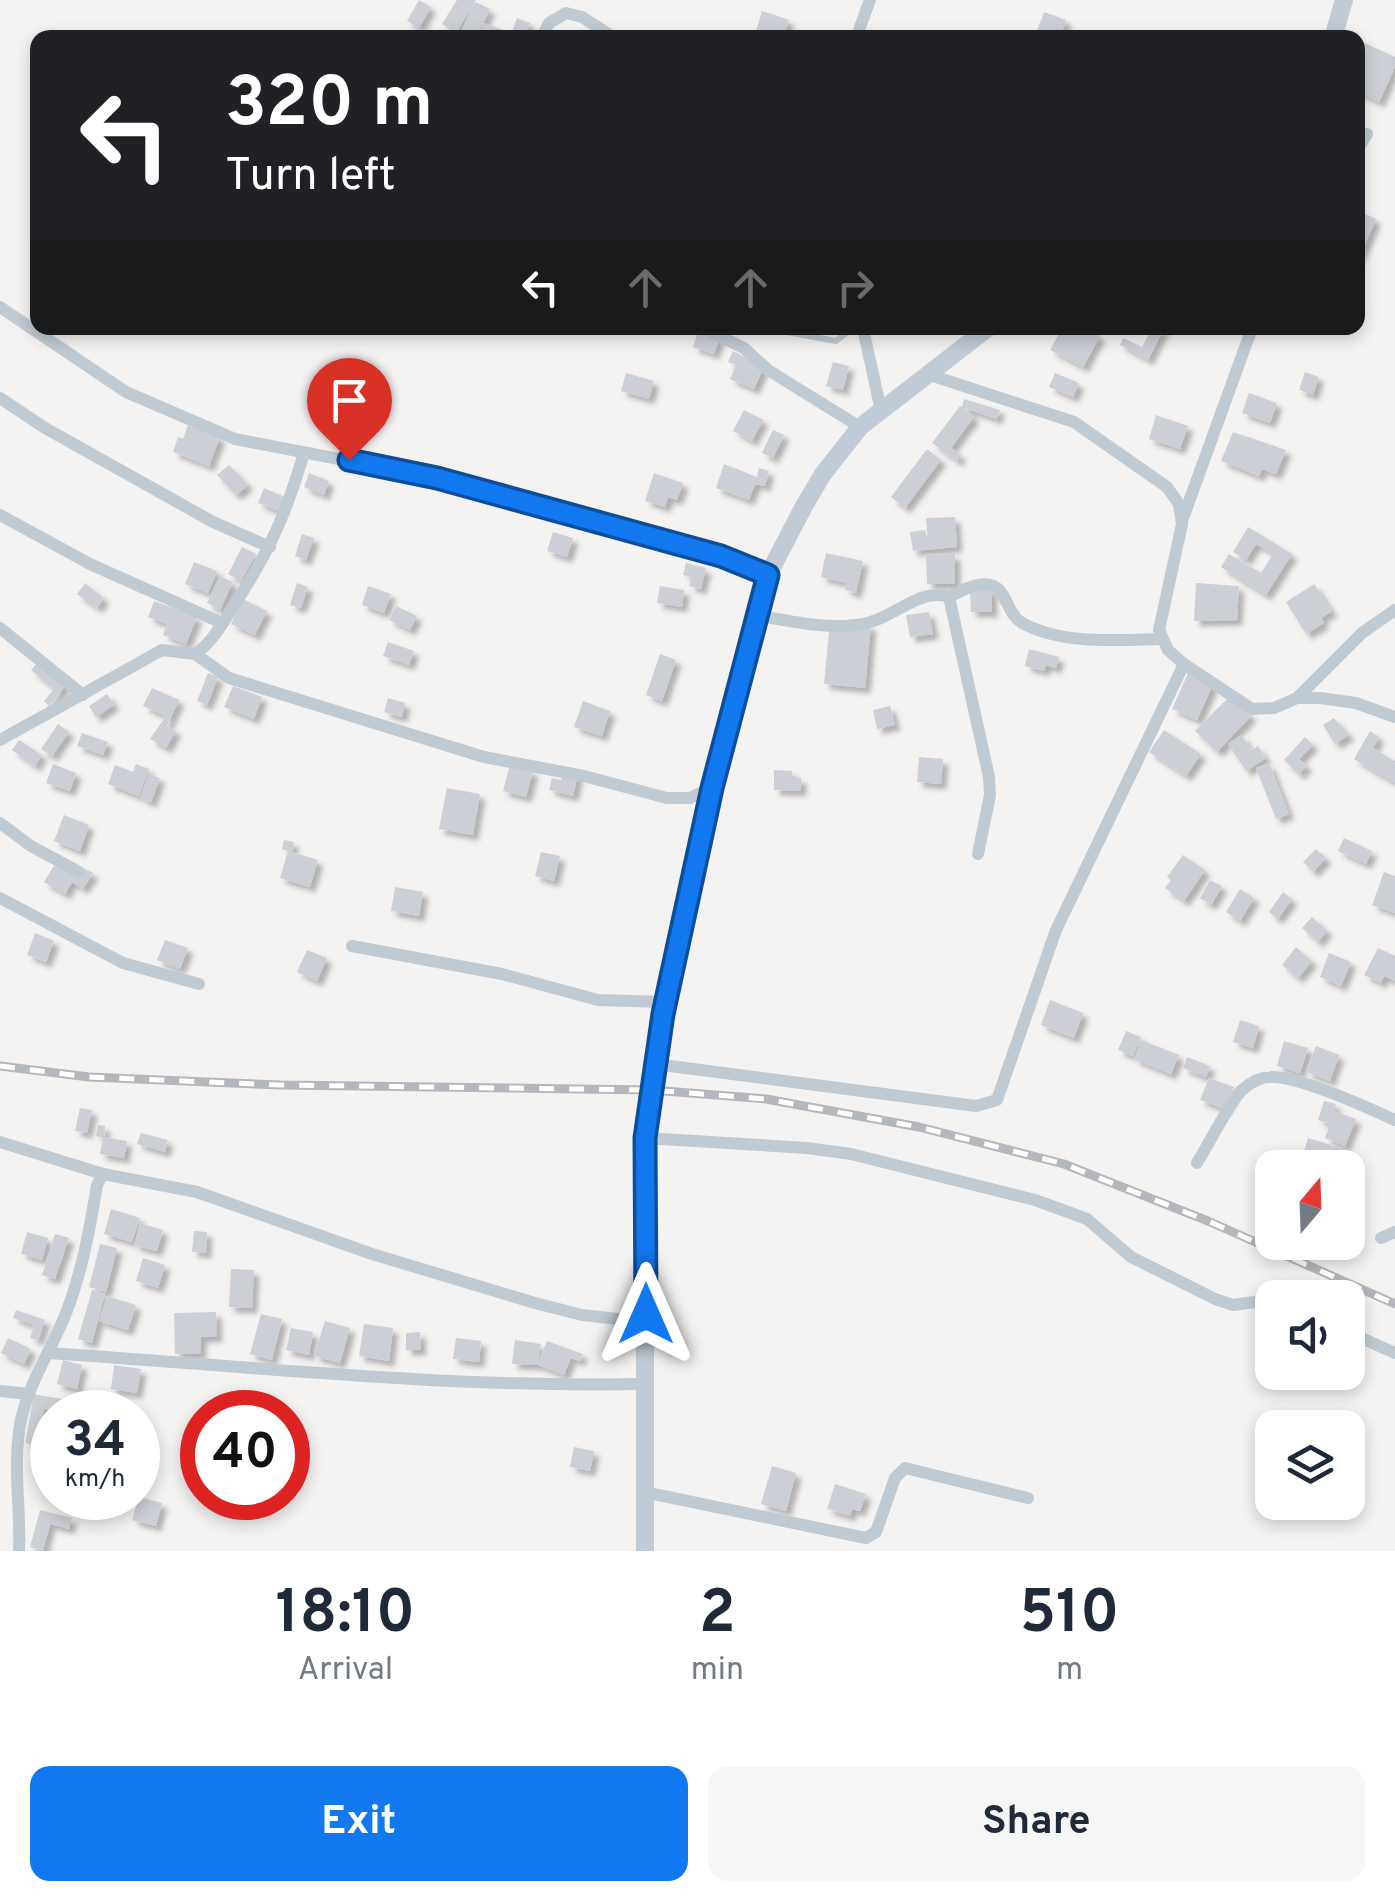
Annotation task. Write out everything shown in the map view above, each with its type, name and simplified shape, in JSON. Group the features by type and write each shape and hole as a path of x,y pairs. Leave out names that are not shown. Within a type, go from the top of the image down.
{"street":[{"path":"859,30 870,0"},
{"path":"1336,30 1344,0"},
{"path":"546,30 550,22 566,13 582,16 603,30"},
{"path":"1365,138 1368,134"},
{"path":"0,307 30,328"},
{"path":"41,335 103,378 163,410 235,439 437,478 721,556 768,575"},
{"path":"717,335 744,348 768,370 860,427"},
{"path":"865,335 881,411"},
{"path":"645,1551 645,1138 666,1002 712,788 755,614 768,575 823,474 860,427 979,335"},
{"path":"1250,335 1182,524 1162,609 1161,639 1184,664 1252,708 1274,708 1297,698 1362,634 1395,610"},
{"path":"930,374 1082,426 1167,487 1179,504 1182,524"},
{"path":"0,398 214,522 270,547"},
{"path":"195,654 222,623 270,547 282,523 304,452"},
{"path":"0,515 90,564 222,623"},
{"path":"755,614 812,624 865,624 932,593 949,596 979,584 998,589 1015,618 1038,629 1083,639 1161,639"},
{"path":"949,596 989,777 990,795 978,854"},
{"path":"0,628 83,695"},
{"path":"0,740 162,650 195,654 229,678 484,757 584,776 667,798 690,798 712,788"},
{"path":"655,1064 976,1106 997,1100 1056,930 1184,664"},
{"path":"1297,698 1347,701 1395,718"},
{"path":"0,823 31,846 79,872"},
{"path":"0,898 123,963 199,984"},
{"path":"352,946 502,974 598,1000 666,1002"},
{"path":"1197,1162 1237,1096 1270,1076 1351,1100 1395,1120"},
{"path":"645,1138 851,1154 1035,1200 1086,1219 1132,1257 1215,1298 1233,1305 1255,1302"},
{"path":"0,1142 103,1174 197,1192 372,1254 535,1303 582,1315 645,1322"},
{"path":"19,1551 16,1448 29,1394 80,1276 103,1174"},
{"path":"1380,1238 1395,1232"},
{"path":"1365,1340 1395,1353"},
{"path":"49,1353 369,1376 590,1386 643,1384"},
{"path":"0,1392 29,1394"},
{"path":"0,1451 16,1448"},
{"path":"644,1492 866,1538 876,1532 895,1478 904,1468 1028,1498"}],"lane":[{"path":"800,335 825,340 842,335"}],"building":[{"path":"419,0 431,7 419,28 407,21"},
{"path":"457,0 476,0 458,30 442,24"},
{"path":"475,2 490,9 480,30 462,30"},
{"path":"762,11 789,20 786,30 756,30"},
{"path":"1044,12 1066,20 1063,30 1037,30"},
{"path":"517,18 530,23 527,30 513,30"},
{"path":"484,23 503,30 482,30"},
{"path":"1365,43 1395,57 1395,67 1379,102 1365,95"},
{"path":"1365,214 1376,219 1365,244"},
{"path":"697,335 720,336 714,354 693,347"},
{"path":"1058,335 1100,336 1083,367 1050,350"},
{"path":"1148,335 1160,335 1148,360 1120,345 1123,338 1142,347"},
{"path":"733,351 764,366 754,389 730,379 736,365 728,362"},
{"path":"833,362 849,366 843,390 826,386"},
{"path":"1305,372 1319,377 1313,395 1299,390"},
{"path":"626,373 654,381 649,399 621,391"},
{"path":"1055,373 1079,383 1073,397 1049,387"},
{"path":"1249,393 1277,403 1270,423 1242,413"},
{"path":"964,399 1000,410 997,419 964,408 974,417 951,448 961,455 957,461 932,443 962,407"},
{"path":"744,410 763,420 752,441 733,431"},
{"path":"1156,415 1188,426 1180,449 1149,439"},
{"path":"188,425 220,437 209,466 173,452"},
{"path":"773,430 784,435 773,458 762,453"},
{"path":"1233,432 1286,450 1276,474 1262,469 1259,476 1221,461"},
{"path":"927,449 941,460 905,508 891,497"},
{"path":"724,464 757,477 759,468 769,471 765,486 755,484 749,500 716,488"},
{"path":"229,465 248,485 236,495 217,475"},
{"path":"309,473 329,481 324,495 304,487"},
{"path":"654,473 683,483 677,500 668,497 665,507 645,501"},
{"path":"264,488 285,497 279,511 258,503"},
{"path":"955,517 957,547 913,551 910,532 925,530 928,542 926,518"},
{"path":"1248,527 1292,554 1266,595 1221,567 1229,554 1261,573 1273,554 1256,544 1246,560 1233,552"},
{"path":"553,532 573,538 567,557 547,551"},
{"path":"302,534 314,538 306,560 295,556"},
{"path":"242,547 256,554 241,581 228,574"},
{"path":"826,553 863,561 856,593 845,590 847,583 821,577"},
{"path":"955,554 955,584 927,584 926,555"},
{"path":"194,562 217,571 208,593 185,584"},
{"path":"686,563 706,568 701,589 689,586 692,577 683,575"},
{"path":"220,576 233,582 220,610 207,603"},
{"path":"85,583 104,598 97,608 77,594"},
{"path":"297,583 308,587 301,608 290,605"},
{"path":"1196,583 1239,586 1237,620 1194,621"},
{"path":"1314,584 1332,611 1321,618 1324,623 1306,634 1286,602"},
{"path":"368,586 391,594 384,613 362,605"},
{"path":"660,586 684,590 682,607 657,603"},
{"path":"970,588 992,588 992,612 971,612"},
{"path":"243,599 267,611 255,635 231,624"},
{"path":"154,601 197,617 186,644 163,635 167,624 148,617"},
{"path":"396,606 417,616 410,630 389,620"},
{"path":"929,612 933,634 910,637 906,615"},
{"path":"830,621 871,625 865,688 824,684"},
{"path":"388,642 414,651 409,665 383,656"},
{"path":"1029,649 1059,657 1056,668 1046,665 1044,671 1025,666"},
{"path":"660,654 676,660 662,701 646,695"},
{"path":"38,662 66,685 49,706 44,701 54,689 31,670"},
{"path":"1189,671 1214,682 1197,720 1172,709"},
{"path":"208,673 218,677 207,705 197,701"},
{"path":"233,686 262,697 254,719 224,707"},
{"path":"152,688 179,700 167,726 176,731 166,748 150,739 166,716 143,706"},
{"path":"107,694 114,705 96,717 89,706"},
{"path":"1230,696 1251,716 1217,752 1195,731"},
{"path":"388,698 405,703 402,717 384,712"},
{"path":"583,701 610,711 602,736 574,727"},
{"path":"890,706 895,725 877,729 873,710"},
{"path":"1334,718 1349,735 1335,744 1323,725"},
{"path":"58,724 69,732 52,756 41,749"},
{"path":"1164,730 1201,754 1186,776 1149,752"},
{"path":"1370,731 1379,737 1373,748 1395,761 1395,783 1354,759"},
{"path":"82,733 108,742 103,755 77,746"},
{"path":"1242,735 1251,750 1258,746 1266,758 1246,771 1228,744"},
{"path":"1305,737 1313,745 1299,759 1307,766 1299,774 1284,760"},
{"path":"19,740 42,755 35,766 12,750"},
{"path":"919,757 943,759 941,784 917,782"},
{"path":"1269,763 1289,814 1276,819 1256,768"},
{"path":"53,764 76,773 70,791 46,783"},
{"path":"136,764 149,769 139,796 108,784 115,765 133,772"},
{"path":"510,764 533,771 526,797 503,791"},
{"path":"564,770 578,774 573,796 549,790 552,778 561,780"},
{"path":"774,770 792,771 792,778 801,778 801,791 774,790"},
{"path":"149,774 160,778 151,802 140,798"},
{"path":"447,788 480,794 473,835 439,829"},
{"path":"64,815 89,825 80,851 54,841"},
{"path":"1344,838 1372,851 1366,864 1338,851"},
{"path":"284,840 294,842 292,852 318,860 310,887 280,878 288,851 282,849"},
{"path":"1316,849 1326,858 1313,872 1303,862"},
{"path":"541,852 560,856 554,881 535,876"},
{"path":"1183,855 1205,870 1184,901 1165,888 1171,880 1167,877"},
{"path":"59,857 93,873 83,889 72,882 65,894 44,882"},
{"path":"1384,872 1395,876 1395,913 1372,905"},
{"path":"1210,880 1222,886 1211,905 1200,898"},
{"path":"395,887 423,892 419,916 391,911"},
{"path":"1240,889 1254,898 1240,921 1226,912"},
{"path":"1283,892 1292,899 1278,919 1269,912"},
{"path":"1312,917 1327,931 1318,942 1302,928"},
{"path":"35,933 54,941 46,962 27,955"},
{"path":"165,940 188,948 180,969 157,960"},
{"path":"1296,947 1312,961 1298,978 1282,965"},
{"path":"1378,948 1395,956 1395,981 1384,976 1381,983 1364,975"},
{"path":"307,950 327,958 317,981 297,972"},
{"path":"1329,953 1351,962 1341,986 1320,977"},
{"path":"1050,1000 1083,1013 1074,1038 1041,1025"},
{"path":"1240,1020 1259,1026 1253,1048 1233,1042"},
{"path":"1126,1031 1141,1037 1133,1056 1118,1050"},
{"path":"1141,1040 1179,1055 1171,1074 1134,1059"},
{"path":"1284,1041 1308,1048 1300,1073 1277,1066"},
{"path":"1316,1046 1339,1055 1330,1081 1306,1072"},
{"path":"1187,1057 1210,1066 1206,1077 1183,1068"},
{"path":"1209,1078 1234,1087 1225,1109 1200,1100"},
{"path":"1324,1101 1336,1104 1334,1111 1356,1119 1345,1146 1325,1138 1330,1124 1318,1120"},
{"path":"80,1108 92,1110 87,1133 75,1131"},
{"path":"98,1125 105,1126 104,1137 127,1141 124,1158 100,1154 103,1138 96,1136"},
{"path":"141,1133 168,1140 165,1152 137,1144"},
{"path":"1308,1138 1341,1148 1340,1150 1304,1150"},
{"path":"111,1209 140,1218 132,1242 104,1234"},
{"path":"140,1223 163,1230 157,1251 134,1245"},
{"path":"194,1231 207,1232 206,1253 192,1252"},
{"path":"27,1232 48,1238 42,1260 21,1254"},
{"path":"55,1234 69,1238 55,1279 42,1275"},
{"path":"100,1244 117,1248 106,1292 89,1287"},
{"path":"143,1258 165,1265 158,1288 136,1281"},
{"path":"231,1269 254,1270 252,1308 229,1307"},
{"path":"92,1290 105,1294 92,1343 78,1339"},
{"path":"107,1296 136,1305 128,1330 99,1321"},
{"path":"16,1310 45,1320 38,1340 30,1338 34,1325 13,1318"},
{"path":"216,1312 217,1337 201,1337 201,1354 175,1354 174,1313"},
{"path":"261,1314 282,1319 272,1360 250,1354"},
{"path":"325,1321 350,1328 340,1363 314,1356"},
{"path":"364,1324 393,1328 389,1361 359,1356"},
{"path":"291,1328 313,1332 309,1355 286,1350"},
{"path":"420,1332 421,1350 406,1350 406,1333"},
{"path":"8,1338 31,1349 24,1364 1,1353"},
{"path":"456,1338 481,1341 479,1362 453,1359"},
{"path":"515,1340 541,1344 538,1362 547,1341 583,1354 580,1361 571,1358 564,1375 538,1365 512,1364"},
{"path":"63,1360 82,1365 77,1389 57,1384"},
{"path":"114,1365 141,1369 138,1390 111,1389"},
{"path":"30,1416 30,1444 25,1443"},
{"path":"574,1447 594,1451 590,1471 570,1467"},
{"path":"772,1466 796,1473 786,1511 761,1504"},
{"path":"835,1484 866,1494 860,1511 852,1509 850,1516 827,1509"},
{"path":"37,1520 71,1520 69,1529 50,1524 43,1551 30,1547"},
{"path":"132,1520 158,1520 156,1526"}],"railway":[{"path":"0,1066 89,1077 280,1085 651,1090 766,1099 919,1127 1064,1164 1208,1221 1395,1304"}],"route":[{"path":"349,460 437,478 721,556 768,575 712,788 663,1014 645,1138 646,1314"}]}
